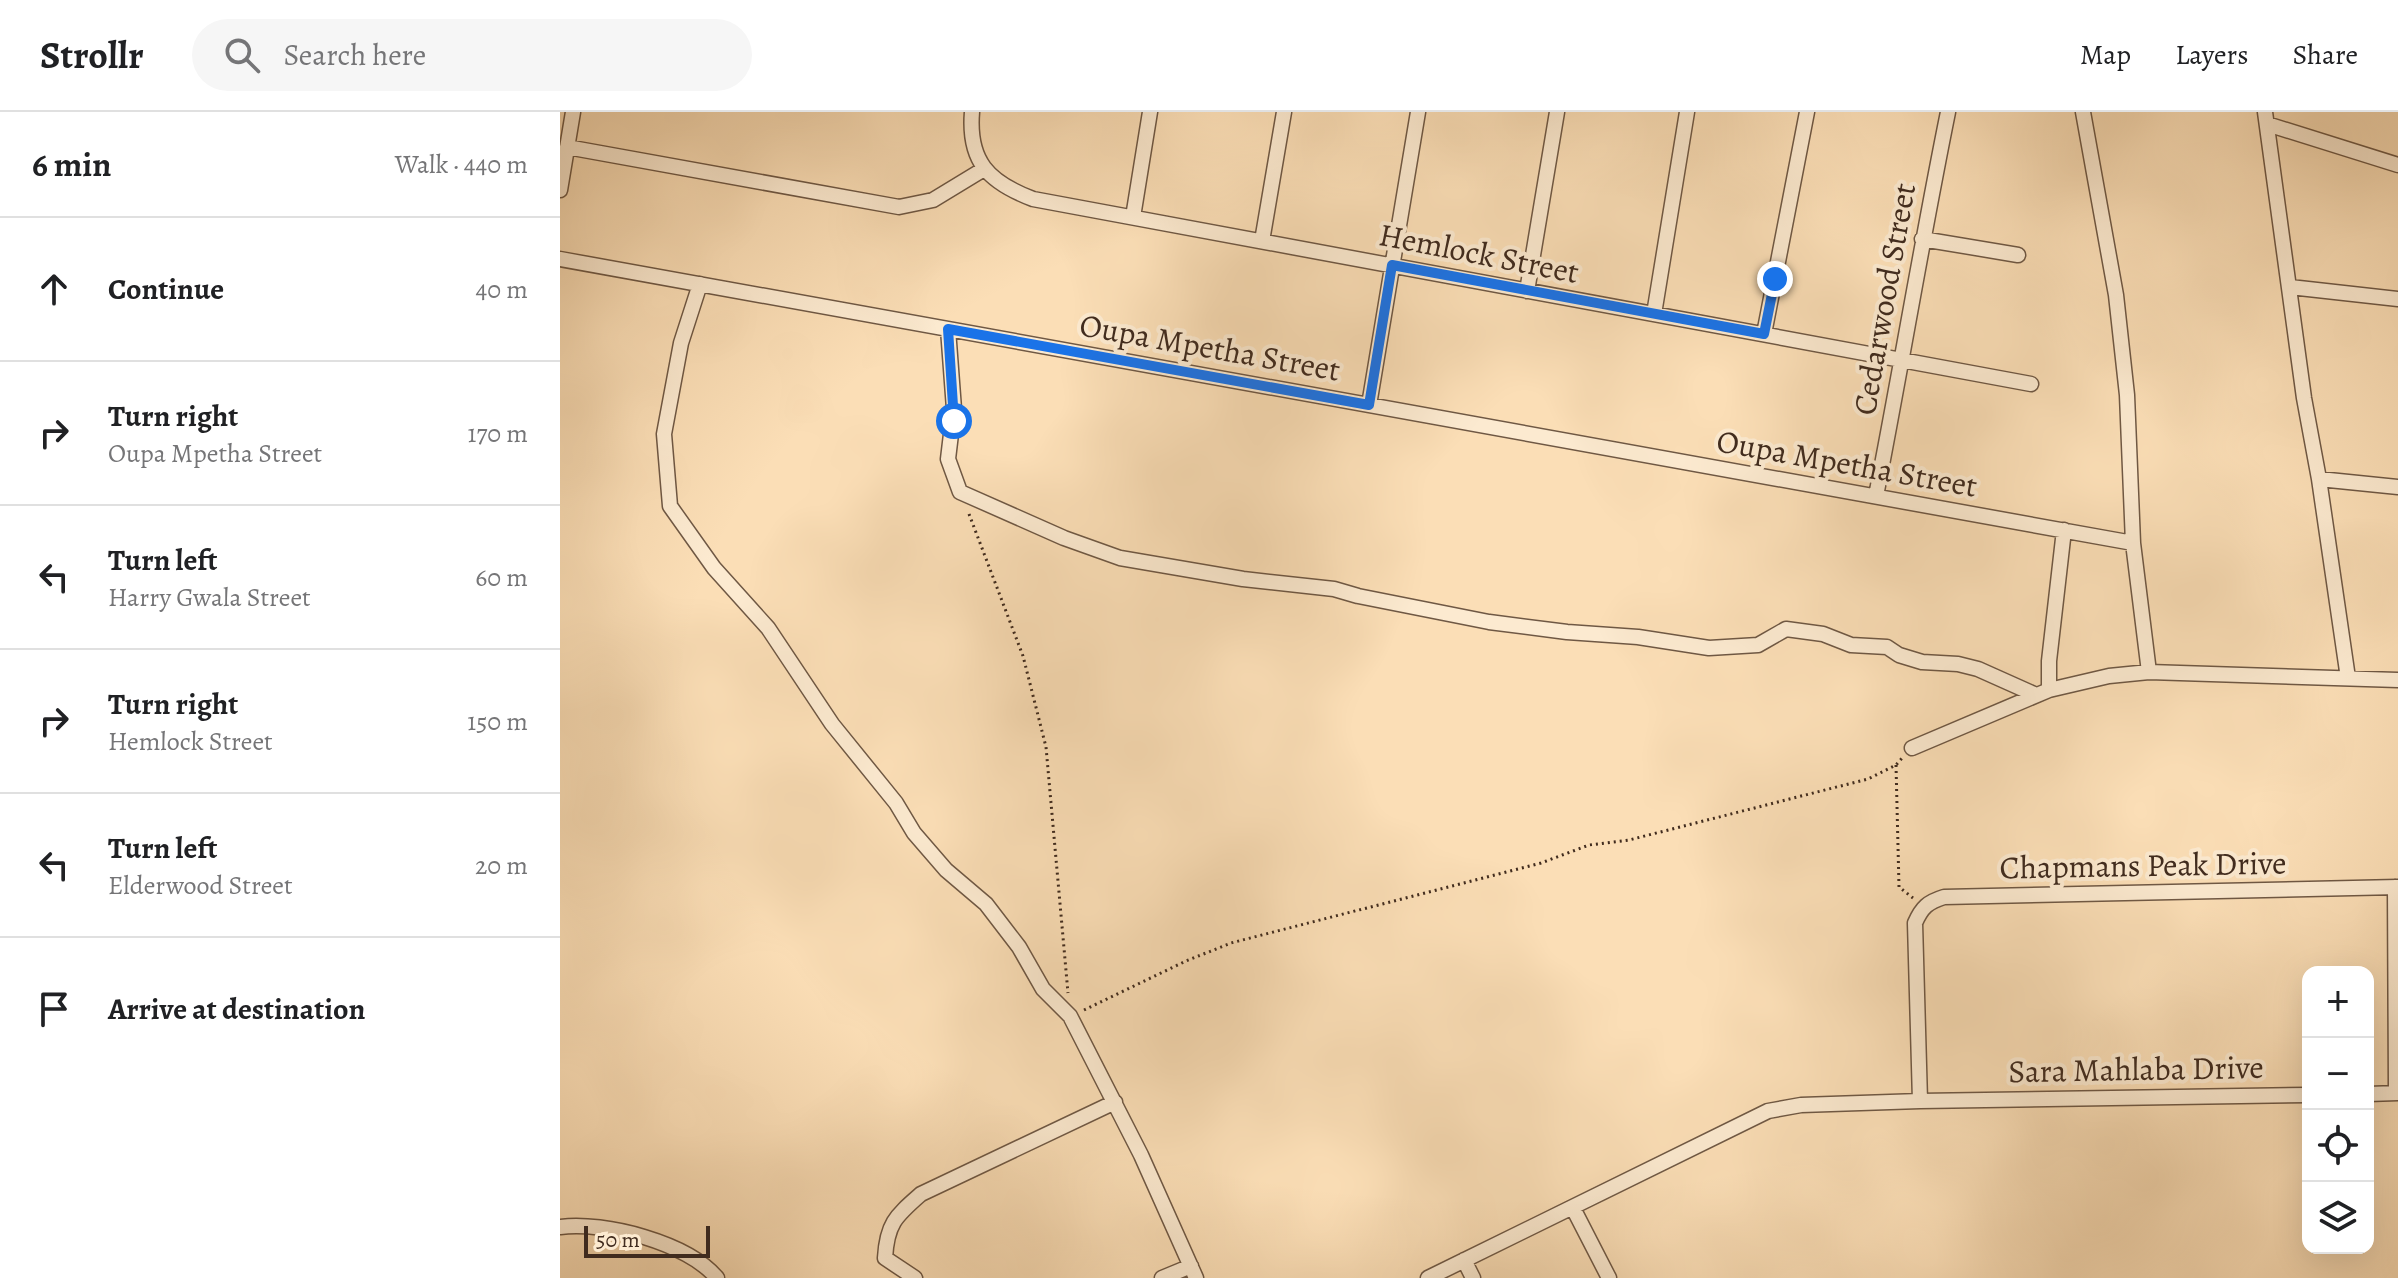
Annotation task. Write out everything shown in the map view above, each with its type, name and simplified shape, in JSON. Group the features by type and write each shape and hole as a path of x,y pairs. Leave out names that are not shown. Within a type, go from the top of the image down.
{"street":[{"path":"560,190 573,112"},
{"path":"567,147 899,207 933,200 984,169 976,155 971,134 972,112"},
{"path":"1133,217 1150,112"},
{"path":"1262,241 1284,112"},
{"path":"1369,405 1418,112"},
{"path":"1527,291 1557,112"},
{"path":"1654,314 1687,112"},
{"path":"1764,334 1807,112"},
{"name":"Cedarwood Street","path":"1876,496 1948,112"},
{"path":"2083,112 2118,309 2127,395 2133,543 2149,672"},
{"path":"2348,678 2304,398 2266,118 2398,165"},
{"name":"Hemlock Street","path":"984,169 1013,191 1033,199 2031,384"},
{"path":"1922,239 2018,255"},
{"name":"Oupa Mpetha Street","path":"560,259 2133,543"},
{"path":"700,284 681,343 664,434 670,506 714,568 768,628 832,724 896,803 914,833 946,870 986,904 1019,947 1043,989 1070,1016 1115,1102 1193,1272 1162,1278"},
{"path":"2290,287 2398,299"},
{"path":"948,329 954,409 948,459 960,492 1099,551 1171,568 1334,589 1489,622 1709,648 1758,645 1786,629 1823,634 1851,645 1887,647 1899,655 1922,662 1958,664 1978,669 2041,692"},
{"path":"2319,479 2398,487"},
{"path":"2041,692 2049,661 2064,530"},
{"path":"1912,748 2041,692 2109,676 2149,672 2398,680"},
{"path":"2374,1094 2397,1093 2396,887"},
{"name":"Chapmans Peak Drive","path":"1925,906 1944,897 2396,887"},
{"path":"1920,1101 1914,937 1915,923 1925,906"},
{"name":"Sara Mahlaba Drive","path":"1428,1278 1768,1111 1801,1105 1920,1101 2302,1095"},
{"path":"915,1278 885,1258 887,1236 895,1216 912,1201 955,1176 1115,1102"},
{"path":"1573,1208 1609,1278"},
{"path":"560,1227 594,1227 632,1235 693,1257 707,1266 717,1278"},
{"path":"1464,1260 1473,1278"}],"path":[{"path":"960,492 1023,656 1038,709 1051,794 1070,1016 1231,943 1541,863 1589,845 1629,840 1868,779 1896,765 1912,748"},
{"path":"1896,765 1899,887 1925,906"}],"route":[{"path":"954,421 948,329 1369,405 1392,265 1764,334 1775,279"}]}
